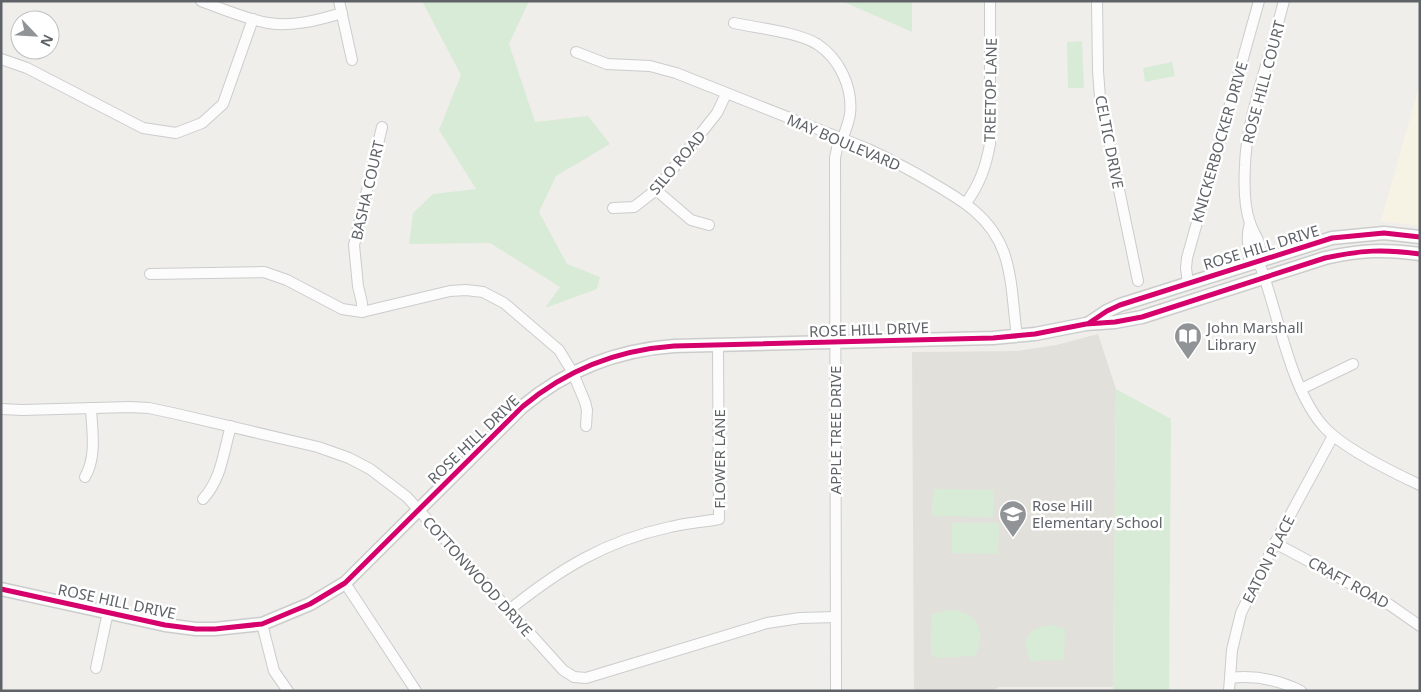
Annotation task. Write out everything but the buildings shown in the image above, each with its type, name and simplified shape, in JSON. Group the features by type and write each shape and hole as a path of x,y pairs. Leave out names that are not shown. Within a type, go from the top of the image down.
{"street":[{"path":"201,1 268,23 303,23 342,13"},
{"path":"339,1 352,60"},
{"name":"TREETOP LANE","path":"966,203 982,177 990,144 990,1"},
{"name":"CELTIC DRIVE","path":"1097,1 1100,98 1138,281"},
{"name":"KNICKERBOCKER DRIVE","path":"1188,283 1187,258 1259,1"},
{"name":"ROSE HILL COURT","path":"1284,1 1248,132 1245,168 1246,201 1250,223 1261,251 1261,270 1301,389 1314,415 1333,436 1357,452 1420,485"},
{"path":"1,59 27,68 143,128 176,133 202,123 223,104 253,19"},
{"name":"APPLE TREE DRIVE","path":"734,23 795,35 816,43 832,57 842,70 848,90 850,114 835,158 836,691"},
{"name":"MAY BOULEVARD","path":"576,52 607,64 650,66 662,69 868,149 896,162 966,203 987,222 1003,251 1009,273 1017,336"},
{"name":"SILO ROAD","path":"613,208 634,207 656,190 717,112 726,94"},
{"name":"BASHA COURT","path":"362,312 354,245 382,127"},
{"path":"656,190 691,220 709,225"},
{"name":"ROSE HILL DRIVE","path":"1,589 165,625 196,629 232,628 262,624 310,604 345,583 522,407 547,387 600,360 640,350 674,346 1017,336 1089,324 1115,322 1142,317 1261,270 1332,238 1384,233 1420,237"},
{"name":"ROSE HILL DRIVE","path":"1089,324 1107,311 1120,305 1188,283 1362,251 1390,250 1420,254"},
{"path":"150,274 264,272 287,280 342,309 362,312 450,291 483,292 504,303 559,350 573,373 585,402 587,410 586,426"},
{"name":"FLOWER LANE","path":"509,610 560,571 608,546 670,527 719,519 718,346"},
{"path":"1301,389 1354,364"},
{"path":"85,477 90,468 92,458 91,408"},
{"name":"COTTONWOOD DRIVE","path":"1,409 149,408 318,447 349,458 387,480 419,510 573,682 767,623 800,618 836,617"},
{"path":"203,499 212,490 217,478 231,426"},
{"name":"EATON PLACE","path":"1229,691 1232,650 1241,613 1275,542 1333,436"},
{"name":"CRAFT ROAD","path":"1275,542 1390,605 1420,626"},
{"path":"345,583 416,691"},
{"path":"96,668 108,612"},
{"path":"262,624 274,671 288,691"},
{"path":"1230,678 1264,679 1301,691"}],"shaded area":[{"path":"1420,83 1420,226 1381,221"},
{"name":"Rose Hill Elementary School","path":"1098,334 1116,389 1113,687 999,687 992,691 914,691 912,352 1017,351 1056,345"}],"green space":[{"path":"422,1 529,1 509,44 535,122 588,116 610,144 556,176 539,212 567,264 600,277 597,289 545,308 560,287 490,243 409,244 413,213 433,194 476,189 439,130 461,75"},
{"path":"842,1 912,1 912,32"},
{"path":"1082,41 1084,88 1068,88 1067,42"},
{"path":"1172,62 1175,76 1145,82 1143,68"},
{"path":"1116,389 1171,419 1169,691 1113,691"},
{"path":"933,489 994,490 993,517 932,516"},
{"path":"952,523 999,523 998,554 952,553"},
{"path":"951,610 968,615 978,625 980,639 975,656 936,658 931,653 932,614"},
{"path":"1051,625 1065,629 1064,660 1031,661 1026,647 1028,636 1037,629"}],"cycle path":[{"path":"1089,323 1120,305 1332,238 1384,233 1420,237"},
{"path":"1,589 165,625 196,629 215,629 262,624 310,604 345,583 522,407 556,382 574,372 612,357 653,348 674,346 993,338 1035,334 1086,324 1115,322 1142,317 1325,258 1372,251 1420,254"}],"place":[{"name":"John Marshall Library","path":"1188,360"},
{"name":"Rose Hill Elementary School","path":"1013,538"}]}
